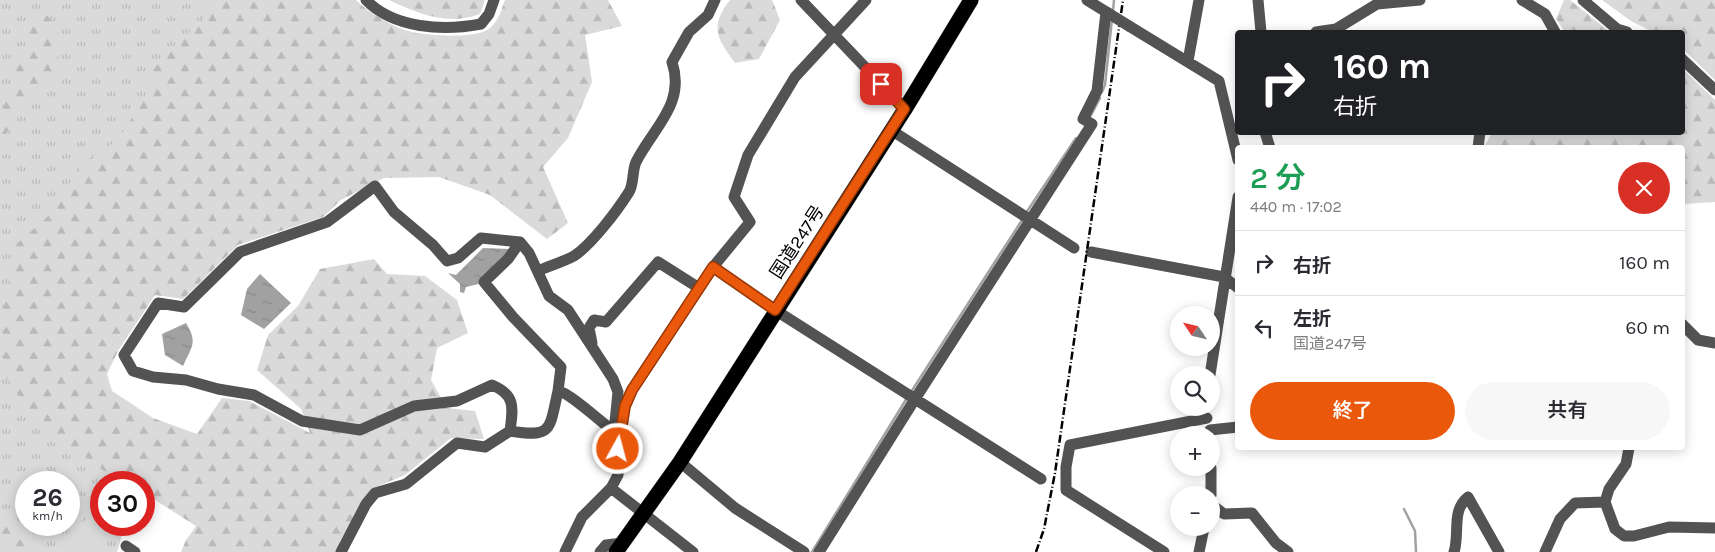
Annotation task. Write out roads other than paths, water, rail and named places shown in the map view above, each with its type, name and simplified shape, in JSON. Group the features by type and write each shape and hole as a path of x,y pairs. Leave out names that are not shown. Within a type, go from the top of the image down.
{"highway":[{"name":"国道247号","path":"619,547 680,462 891,130 971,0"}],"street":[{"path":"366,0 374,8 415,26 465,27 482,24 489,14 494,0"},
{"path":"538,270 574,256 591,241 630,190 636,164 657,131 673,99 677,78 672,62 689,32 708,15 714,0"},
{"path":"801,0 904,109"},
{"path":"565,552 582,517 611,488 618,474 618,449 625,406 632,390 713,267 750,222 734,197 748,155 795,77 866,0"},
{"path":"1087,0 1219,81 1233,120 1236,145"},
{"path":"1188,62 1199,0"},
{"path":"1258,0 1260,30"},
{"path":"1329,30 1336,29 1377,4 1420,0"},
{"path":"1522,0 1545,14 1554,30"},
{"path":"1583,0 1622,30"},
{"path":"819,552 911,396 1087,122 1097,91 1107,13"},
{"path":"1685,62 1715,90"},
{"path":"891,130 1074,248"},
{"path":"510,431 511,400 505,391 492,385 457,401 414,406 360,430 302,421 254,395 218,389 186,380 152,377 133,371 124,355 158,303 184,307 240,252 327,222 375,186 394,212 433,245 446,261 458,258 481,238 520,242"},
{"path":"1211,366 1235,214"},
{"path":"520,242 538,270 549,296 568,310 613,379 618,392 614,432 618,449"},
{"path":"341,552 366,504 375,493 406,484 457,443 485,446 510,431 536,435 546,430 551,419 558,391 561,367 513,317 484,282 508,259 520,242"},
{"path":"1091,252 1224,277 1235,286"},
{"path":"592,347 589,328 594,320 606,322 658,262 699,288"},
{"path":"713,267 775,310 1040,479"},
{"path":"1685,327 1698,340 1715,343"},
{"path":"558,391 565,391 584,410 614,432"},
{"path":"1164,552 1066,490 1066,467 1070,445 1194,416"},
{"path":"1220,430 1235,428"},
{"path":"1629,450 1626,464 1609,489 1605,502 1615,529 1624,536 1634,536 1669,527 1715,528"},
{"path":"680,462 735,508 804,552"},
{"path":"611,488 693,552"},
{"path":"1454,552 1456,525 1461,502 1468,497 1499,552"},
{"path":"1545,552 1560,519 1575,503 1605,502"},
{"path":"1220,511 1224,514 1252,514 1276,543 1288,552"},
{"path":"1199,552 1202,536"},
{"path":"600,552 606,545 619,547"}],"water":[{"path":"483,248 512,249 479,284 466,287 464,293 460,292 460,284 448,273 456,275"},
{"path":"260,274 291,303 264,329 241,315 247,289"},
{"path":"186,323 193,340 183,366 165,355 162,334"}],"waterway":[{"path":"1113,11 1114,0"},
{"path":"1102,92 1105,85 1112,19"},
{"path":"1089,119 1100,98"},
{"path":"1026,213 1076,138"},
{"path":"911,392 1022,220"},
{"path":"812,552 907,398"},
{"path":"1404,509 1415,531 1416,552"}],"railway":[{"path":"1036,552 1044,529 1055,473 1123,0"}]}
